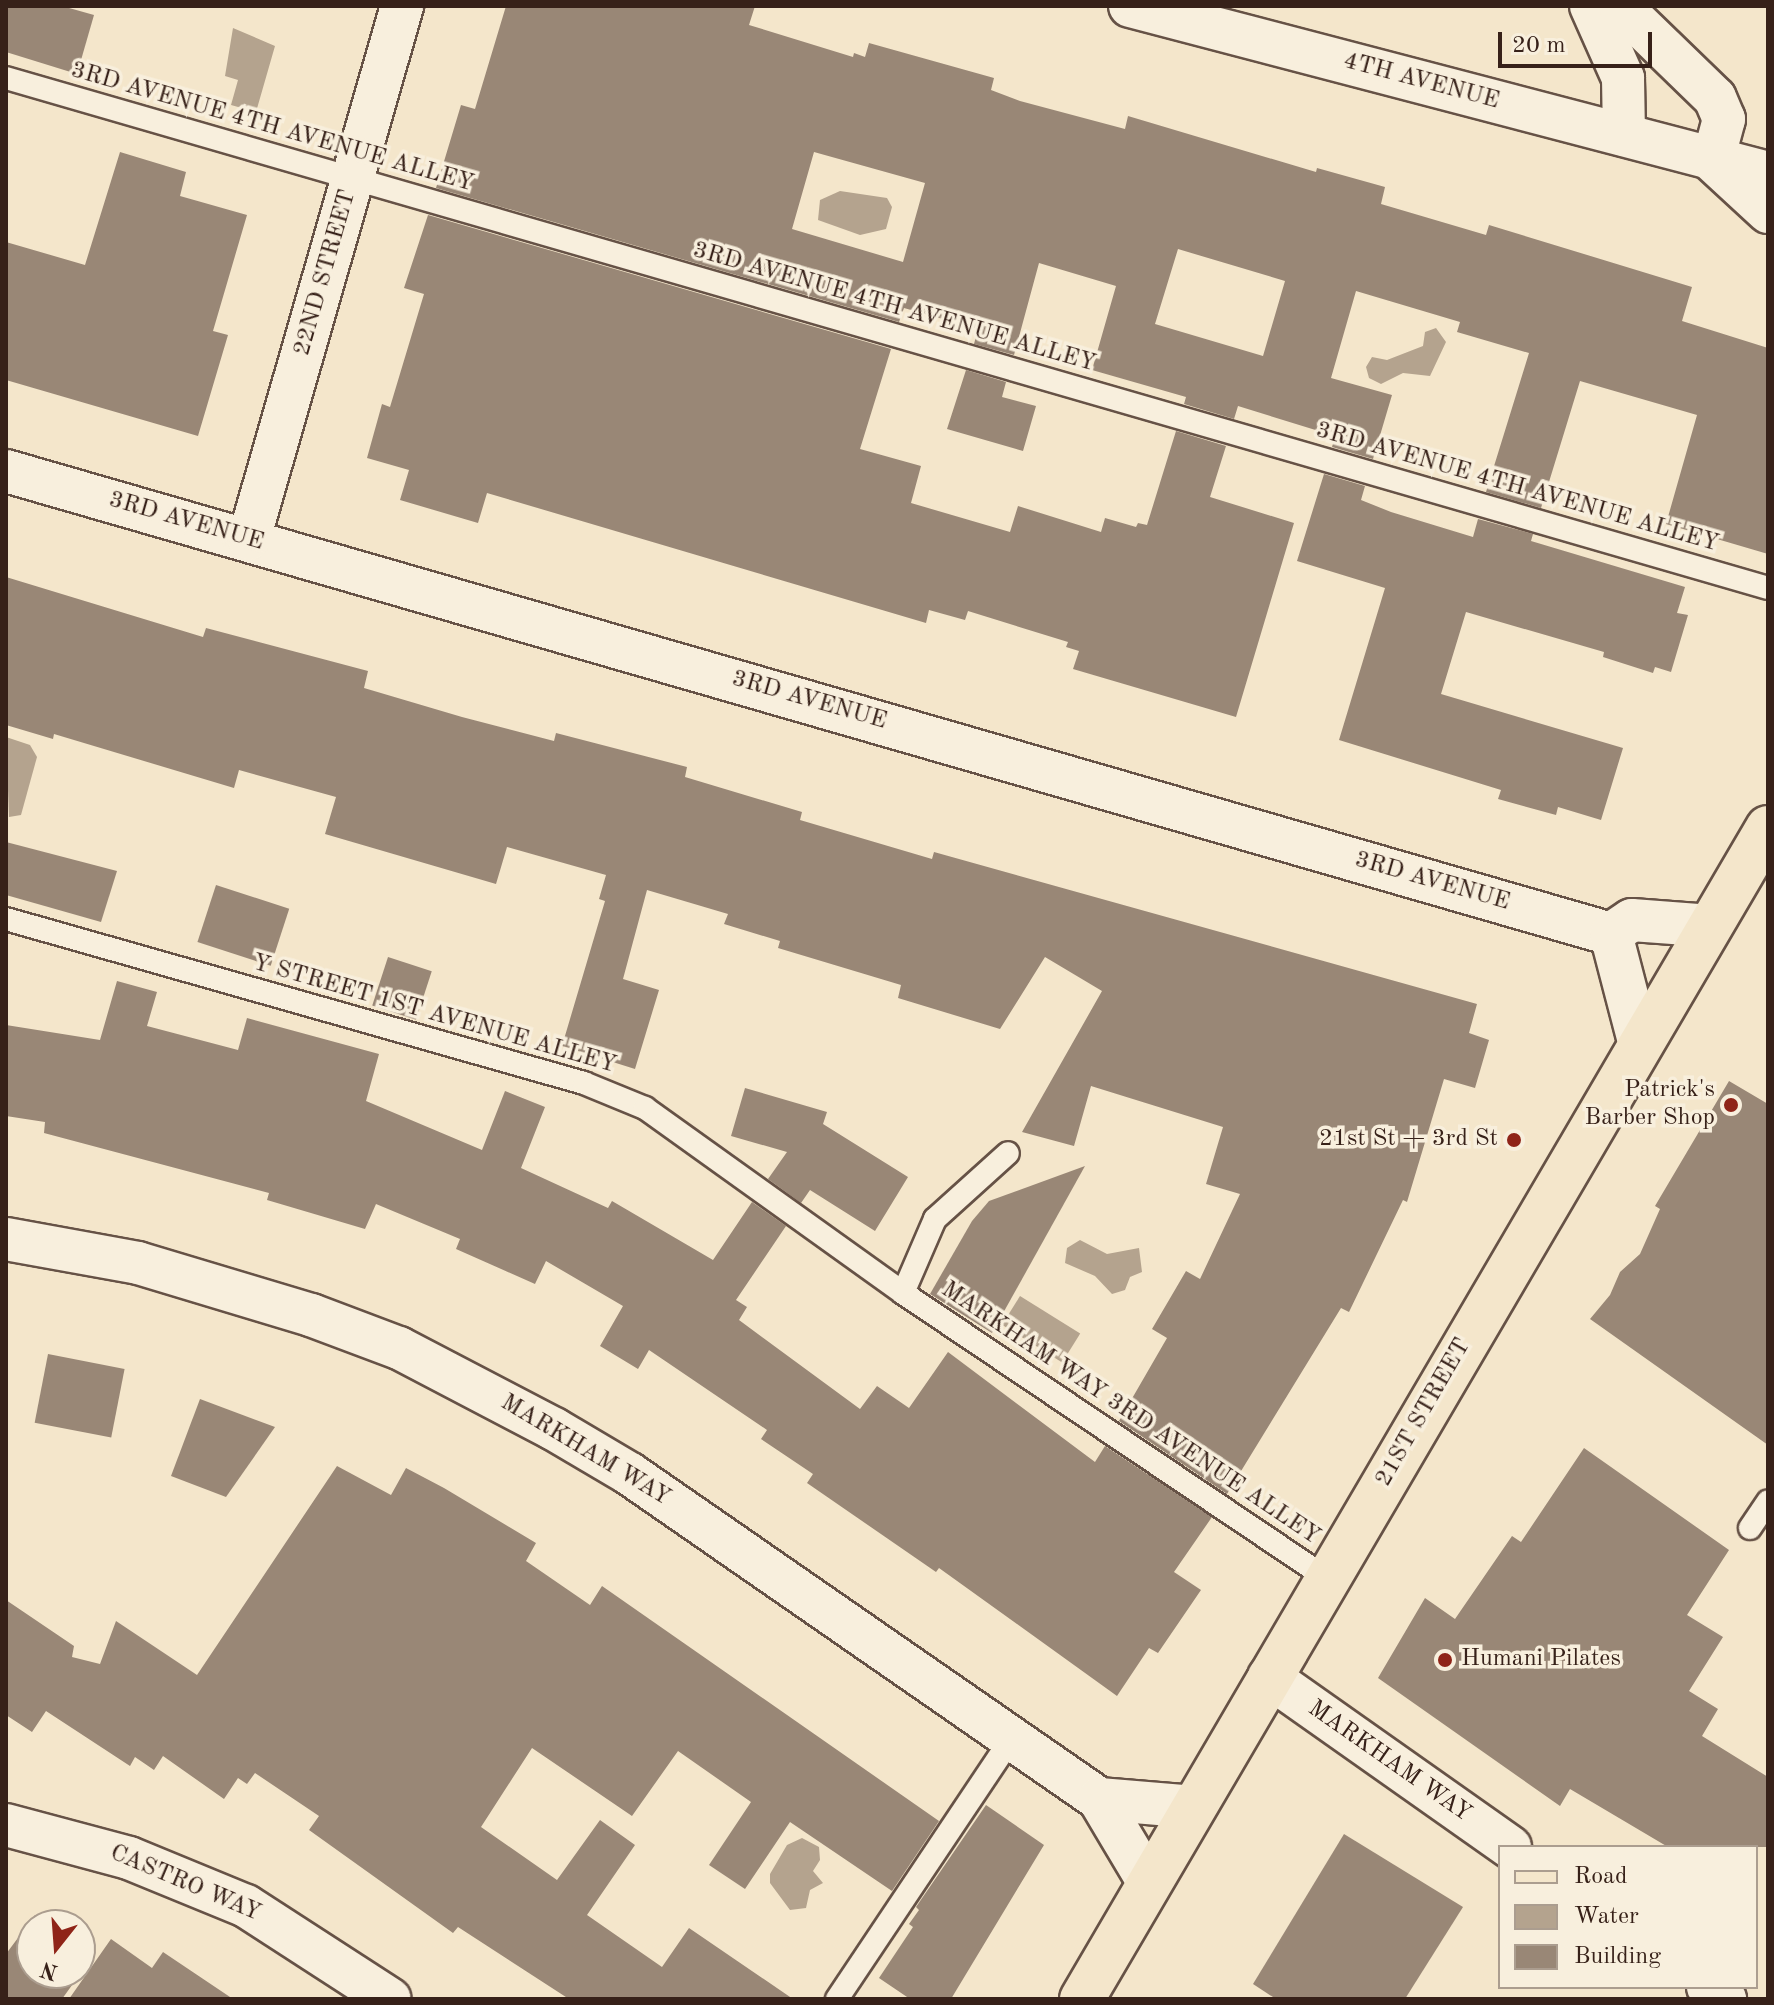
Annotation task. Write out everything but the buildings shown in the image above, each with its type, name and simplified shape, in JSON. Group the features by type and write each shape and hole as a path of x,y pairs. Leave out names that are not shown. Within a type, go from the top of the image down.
{"main road":[{"name":"21ST STREET","path":"1082,1999 1768,828"}],"street":[{"name":"22ND STREET","path":"249,539 402,6"},
{"name":"4TH AVENUE","path":"1130,6 1768,173"},
{"path":"1591,6 1623,78 1624,135"},
{"path":"1620,6 1715,98 1724,119 1713,160"},
{"name":"4TH AVENUE","path":"1713,160 1768,212"},
{"name":"3RD AVENUE","path":"6,471 1611,934"},
{"path":"1640,1045 1611,934 1632,920 1711,926"},
{"name":"MARKHAM WAY","path":"6,1239 138,1263 311,1315 399,1348 630,1474 1099,1799 1149,1883"},
{"name":"MARKHAM WAY","path":"1269,1677 1507,1845"},
{"path":"1099,1799 1195,1807"},
{"name":"CASTRO WAY","path":"6,1825 129,1858 246,1906 390,1999"}],"lane":[{"name":"3RD AVENUE 4TH AVENUE ALLEY","path":"6,78 1768,588"},
{"name":"Y STREET 1ST AVENUE ALLEY","path":"6,919 619,1095 672,1124 903,1293"},
{"path":"903,1293 935,1219 1008,1153"},
{"name":"MARKHAM WAY 3RD AVENUE ALLEY","path":"903,1293 1328,1579"},
{"path":"1750,1528 1768,1501"},
{"path":"837,1999 1012,1738"}],"water":[{"path":"233,28 275,46 256,112 231,105 238,80 225,76"},
{"path":"840,191 887,198 892,207 886,229 860,235 818,220 820,200"},
{"path":"1436,328 1446,342 1430,376 1403,373 1381,384 1369,378 1366,367 1372,357 1387,360 1423,346 1425,332"},
{"path":"6,737 30,745 37,757 21,815 9,817"},
{"path":"1080,1240 1107,1254 1139,1248 1142,1272 1130,1277 1125,1290 1112,1294 1095,1276 1065,1263 1067,1248"},
{"path":"1020,1296 1080,1334 1062,1362 1002,1325"},
{"path":"802,1838 819,1847 820,1860 813,1871 823,1883 810,1890 806,1908 790,1910 770,1883 770,1874 787,1845"}],"place":[{"name":"Patrick's Barber Shop","path":"1731,1105"},
{"name":"21st St + 3rd St","path":"1514,1140"},
{"name":"Humani Pilates","path":"1445,1660"}]}
